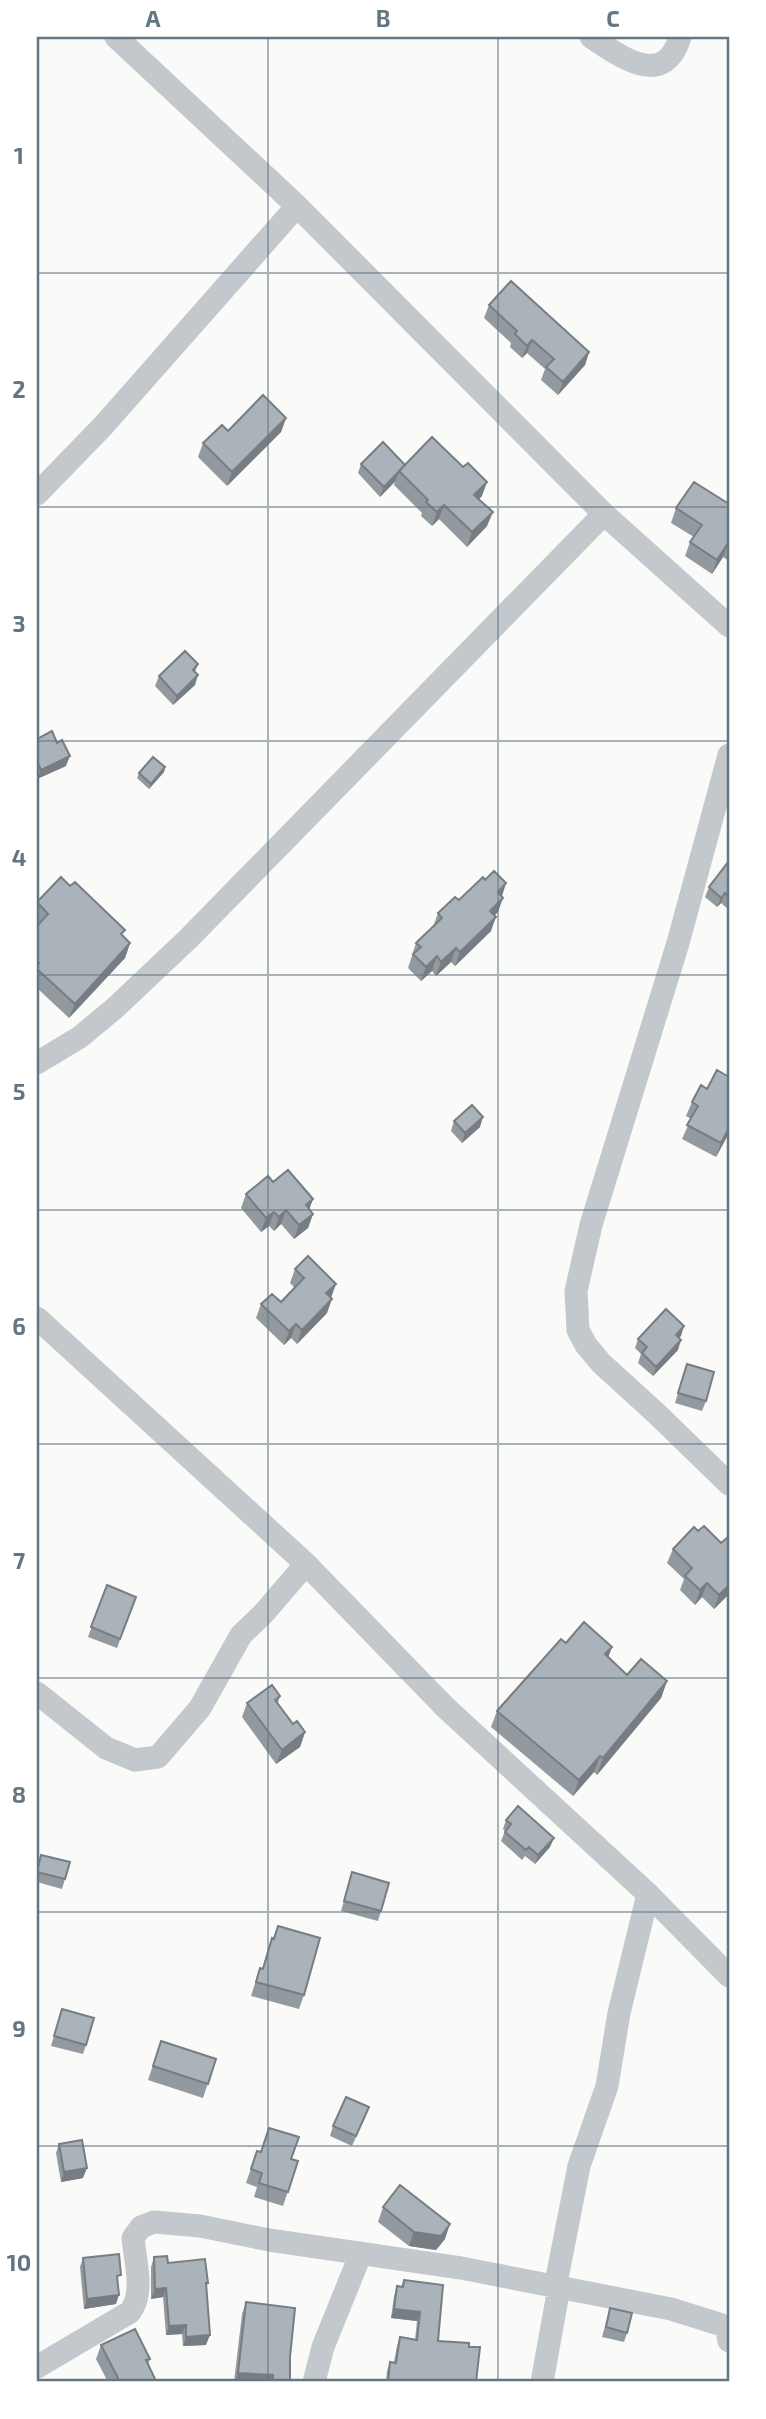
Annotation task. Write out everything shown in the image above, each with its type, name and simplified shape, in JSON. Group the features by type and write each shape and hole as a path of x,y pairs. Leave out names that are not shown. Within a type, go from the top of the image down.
{"street":[{"path":"116,37 297,206 604,514 729,626"},
{"path":"592,37 626,61 654,65 667,60 680,37"},
{"path":"37,494 103,426 297,206"},
{"path":"37,1063 79,1037 106,1015 189,938 604,514"},
{"path":"729,755 678,943 591,1225 576,1291 578,1329 586,1345 601,1363 729,1484"},
{"path":"37,1318 306,1564 445,1707 648,1894 729,1976"},
{"path":"37,1693 115,1752 135,1760 158,1757 200,1708 241,1635 306,1564"},
{"path":"542,2382 557,2299 555,2288 579,2165 607,2087 619,2013 648,1894"},
{"path":"37,2367 130,2312 137,2303 138,2291 133,2238 141,2227 154,2222 200,2226 269,2240 461,2268 671,2309 722,2325 727,2331 729,2342"},
{"path":"314,2382 323,2347 361,2253"}],"building":[{"path":"511,281 589,352 563,382 546,367 554,359 532,340 527,346 515,334 517,331 489,305"},
{"path":"263,395 286,418 232,472 203,443 222,425 228,431"},
{"path":"432,437 463,467 468,463 487,482 474,495 493,512 472,532 444,505 437,512 399,471"},
{"path":"383,442 405,465 384,487 361,464"},
{"path":"694,482 729,504 729,543 717,560 690,542 702,525 676,508"},
{"path":"185,651 198,664 193,670 198,675 177,696 159,676"},
{"path":"52,731 57,743 62,740 70,756 41,770 37,761 37,739"},
{"path":"153,757 165,767 151,784 139,773"},
{"path":"729,861 729,897 725,893 721,898 709,887"},
{"path":"494,871 506,883 498,892 503,898 490,911 496,917 460,952 456,948 441,962 437,956 426,967 413,954 421,947 416,943 442,918 438,913 455,897 459,900 483,877 485,880"},
{"path":"61,877 70,886 75,882 125,930 121,934 130,943 75,1004 37,969 37,926 48,914 37,902"},
{"path":"717,1070 729,1077 729,1128 721,1143 687,1125 698,1106 692,1102 701,1085 707,1089"},
{"path":"472,1105 483,1117 465,1133 454,1121"},
{"path":"288,1170 313,1199 306,1205 313,1214 299,1225 286,1210 279,1217 274,1212 266,1218 246,1194 268,1176 273,1182"},
{"path":"308,1256 336,1284 326,1293 332,1299 302,1330 296,1324 289,1331 261,1304 272,1294 281,1302 304,1278 295,1269"},
{"path":"666,1309 684,1326 676,1335 681,1340 656,1367 642,1353 647,1347 638,1339"},
{"path":"687,1364 714,1372 706,1401 678,1393"},
{"path":"704,1526 721,1543 729,1538 729,1585 719,1595 707,1583 700,1590 685,1576 692,1568 673,1549 694,1527 698,1531"},
{"path":"107,1585 136,1597 120,1639 91,1627"},
{"path":"584,1622 612,1647 605,1654 627,1675 641,1659 667,1681 603,1758 600,1756 579,1780 497,1711 561,1639 566,1643"},
{"path":"272,1685 280,1696 275,1700 293,1724 297,1721 305,1732 282,1750 247,1703"},
{"path":"518,1806 554,1838 538,1855 529,1847 526,1850 505,1832 511,1824 506,1820"},
{"path":"41,1855 70,1862 65,1879 37,1872"},
{"path":"352,1872 389,1883 381,1911 344,1901"},
{"path":"278,1926 320,1938 304,1995 256,1982"},
{"path":"62,2009 94,2018 86,2045 54,2036"},
{"path":"161,2041 216,2059 208,2084 153,2066"},
{"path":"346,2097 369,2107 356,2136 333,2126"},
{"path":"269,2128 299,2137 291,2159 298,2161 288,2192 259,2183 262,2173 251,2169 257,2151 261,2152"},
{"path":"82,2140 87,2168 64,2172 59,2144"},
{"path":"400,2185 450,2224 441,2236 414,2232 383,2207"},
{"path":"119,2254 119,2295 87,2299 83,2258"},
{"path":"167,2256 168,2263 205,2259 210,2335 186,2337 186,2325 169,2326 166,2288 155,2289 154,2257"},
{"path":"404,2280 443,2285 438,2341 469,2343 469,2347 480,2347 476,2382 388,2382 390,2362 396,2363 400,2337 417,2340 420,2312 394,2309 397,2286 403,2287"},
{"path":"246,2302 295,2308 290,2381 273,2380 273,2375 238,2373"},
{"path":"610,2308 632,2313 627,2333 606,2327"},
{"path":"135,2329 150,2359 146,2360 155,2379 148,2382 120,2382 101,2345"}]}
